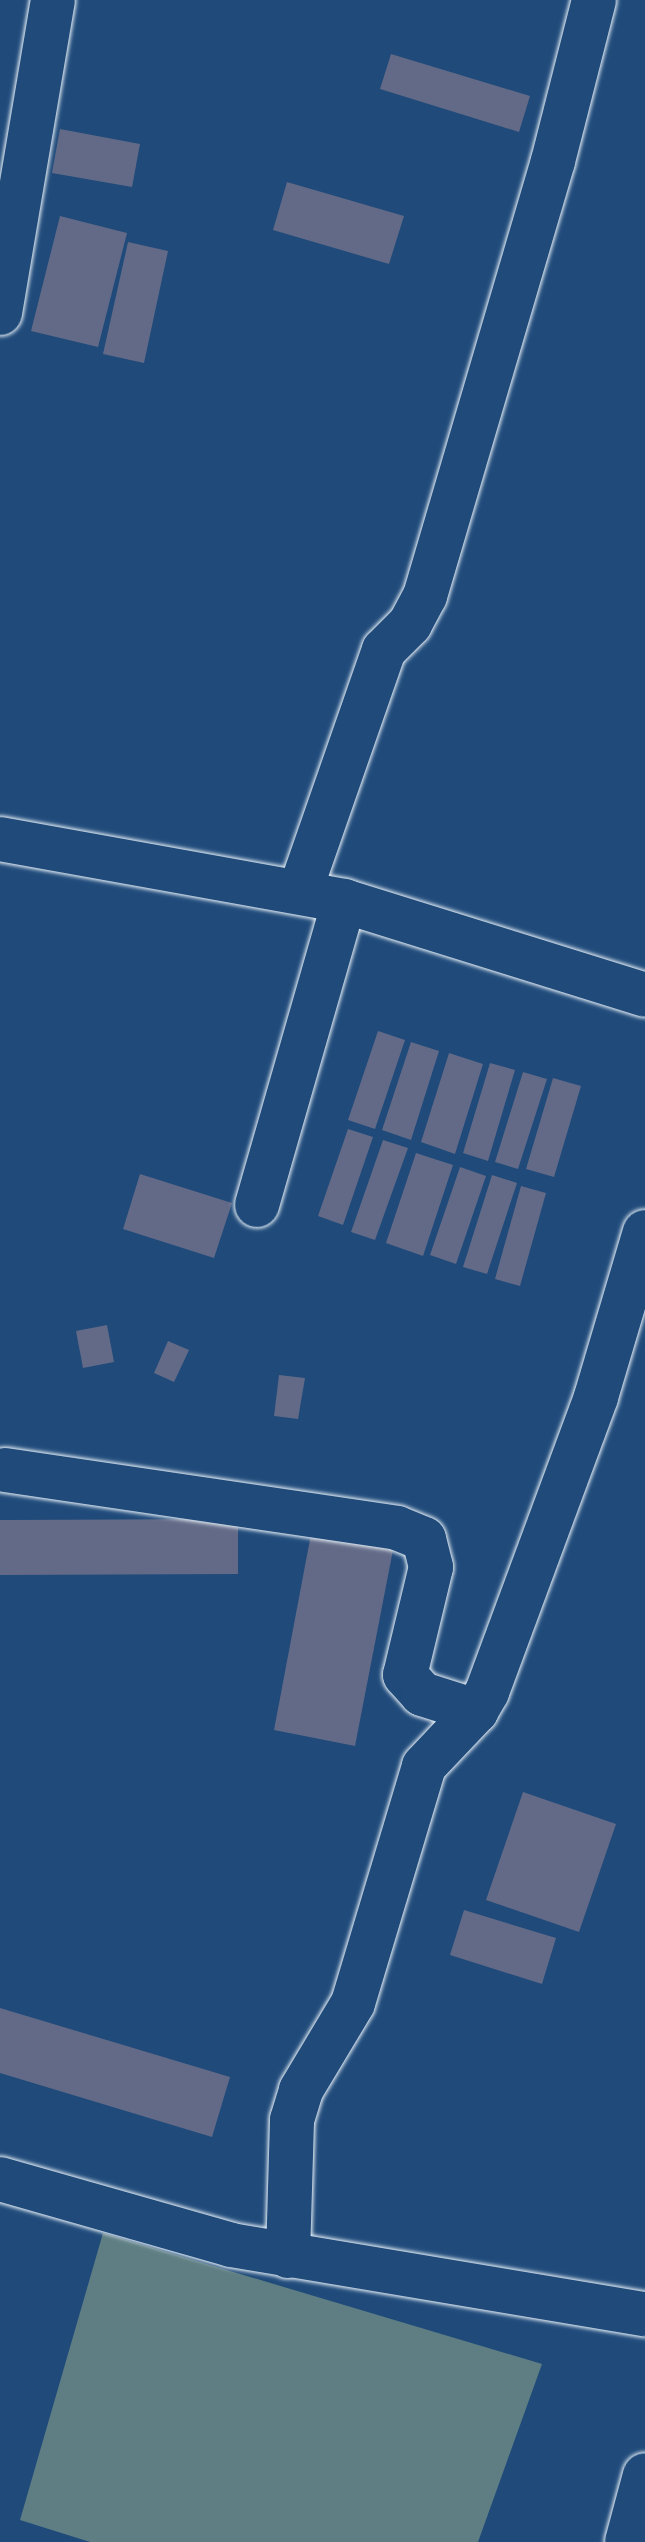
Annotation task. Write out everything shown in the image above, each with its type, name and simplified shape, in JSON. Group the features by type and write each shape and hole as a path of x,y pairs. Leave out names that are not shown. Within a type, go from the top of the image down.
{"street":[{"path":"0,313 53,0"},
{"path":"300,891 384,650 410,624 425,596 553,161 594,0"},
{"path":"0,839 344,901 645,995"},
{"path":"257,1205 344,901"},
{"path":"288,2256 292,2120 301,2090 353,2003 424,1766 476,1711 596,1397 645,1232"},
{"path":"5,1470 397,1528 424,1539 431,1567 405,1675 422,1694 476,1711"},
{"path":"0,2179 215,2241 288,2256 645,2314"},
{"path":"627,2542 645,2475"}],"green space":[{"path":"103,2233 542,2364 478,2542 90,2542 20,2520"}],"building":[{"path":"391,54 530,96 519,132 380,89"},
{"path":"60,129 140,144 132,187 52,173"},
{"path":"287,182 404,216 389,264 273,230"},
{"path":"60,216 127,233 98,347 31,331"},
{"path":"128,242 168,251 144,363 103,354"},
{"path":"378,1031 405,1040 375,1129 348,1120"},
{"path":"411,1042 439,1051 411,1140 382,1130"},
{"path":"449,1053 483,1064 455,1154 421,1142"},
{"path":"490,1063 515,1070 488,1161 463,1153"},
{"path":"523,1072 547,1079 518,1169 495,1162"},
{"path":"553,1078 581,1086 554,1177 526,1169"},
{"path":"348,1129 373,1137 343,1225 318,1216"},
{"path":"383,1140 408,1148 375,1240 351,1232"},
{"path":"416,1153 453,1165 423,1256 386,1243"},
{"path":"460,1167 486,1176 456,1264 430,1255"},
{"path":"140,1174 232,1203 214,1258 123,1229"},
{"path":"492,1175 517,1183 487,1274 463,1267"},
{"path":"521,1186 546,1193 520,1286 495,1279"},
{"path":"107,1325 114,1362 83,1368 76,1331"},
{"path":"168,1341 189,1350 174,1382 154,1373"},
{"path":"279,1375 305,1378 298,1419 274,1416"},
{"path":"238,1519 238,1574 0,1575 0,1520"},
{"path":"311,1534 393,1550 355,1746 274,1730"},
{"path":"523,1792 616,1824 579,1932 486,1900"},
{"path":"464,1910 556,1938 542,1984 450,1955"},
{"path":"0,2008 230,2077 212,2137 0,2073"}]}
